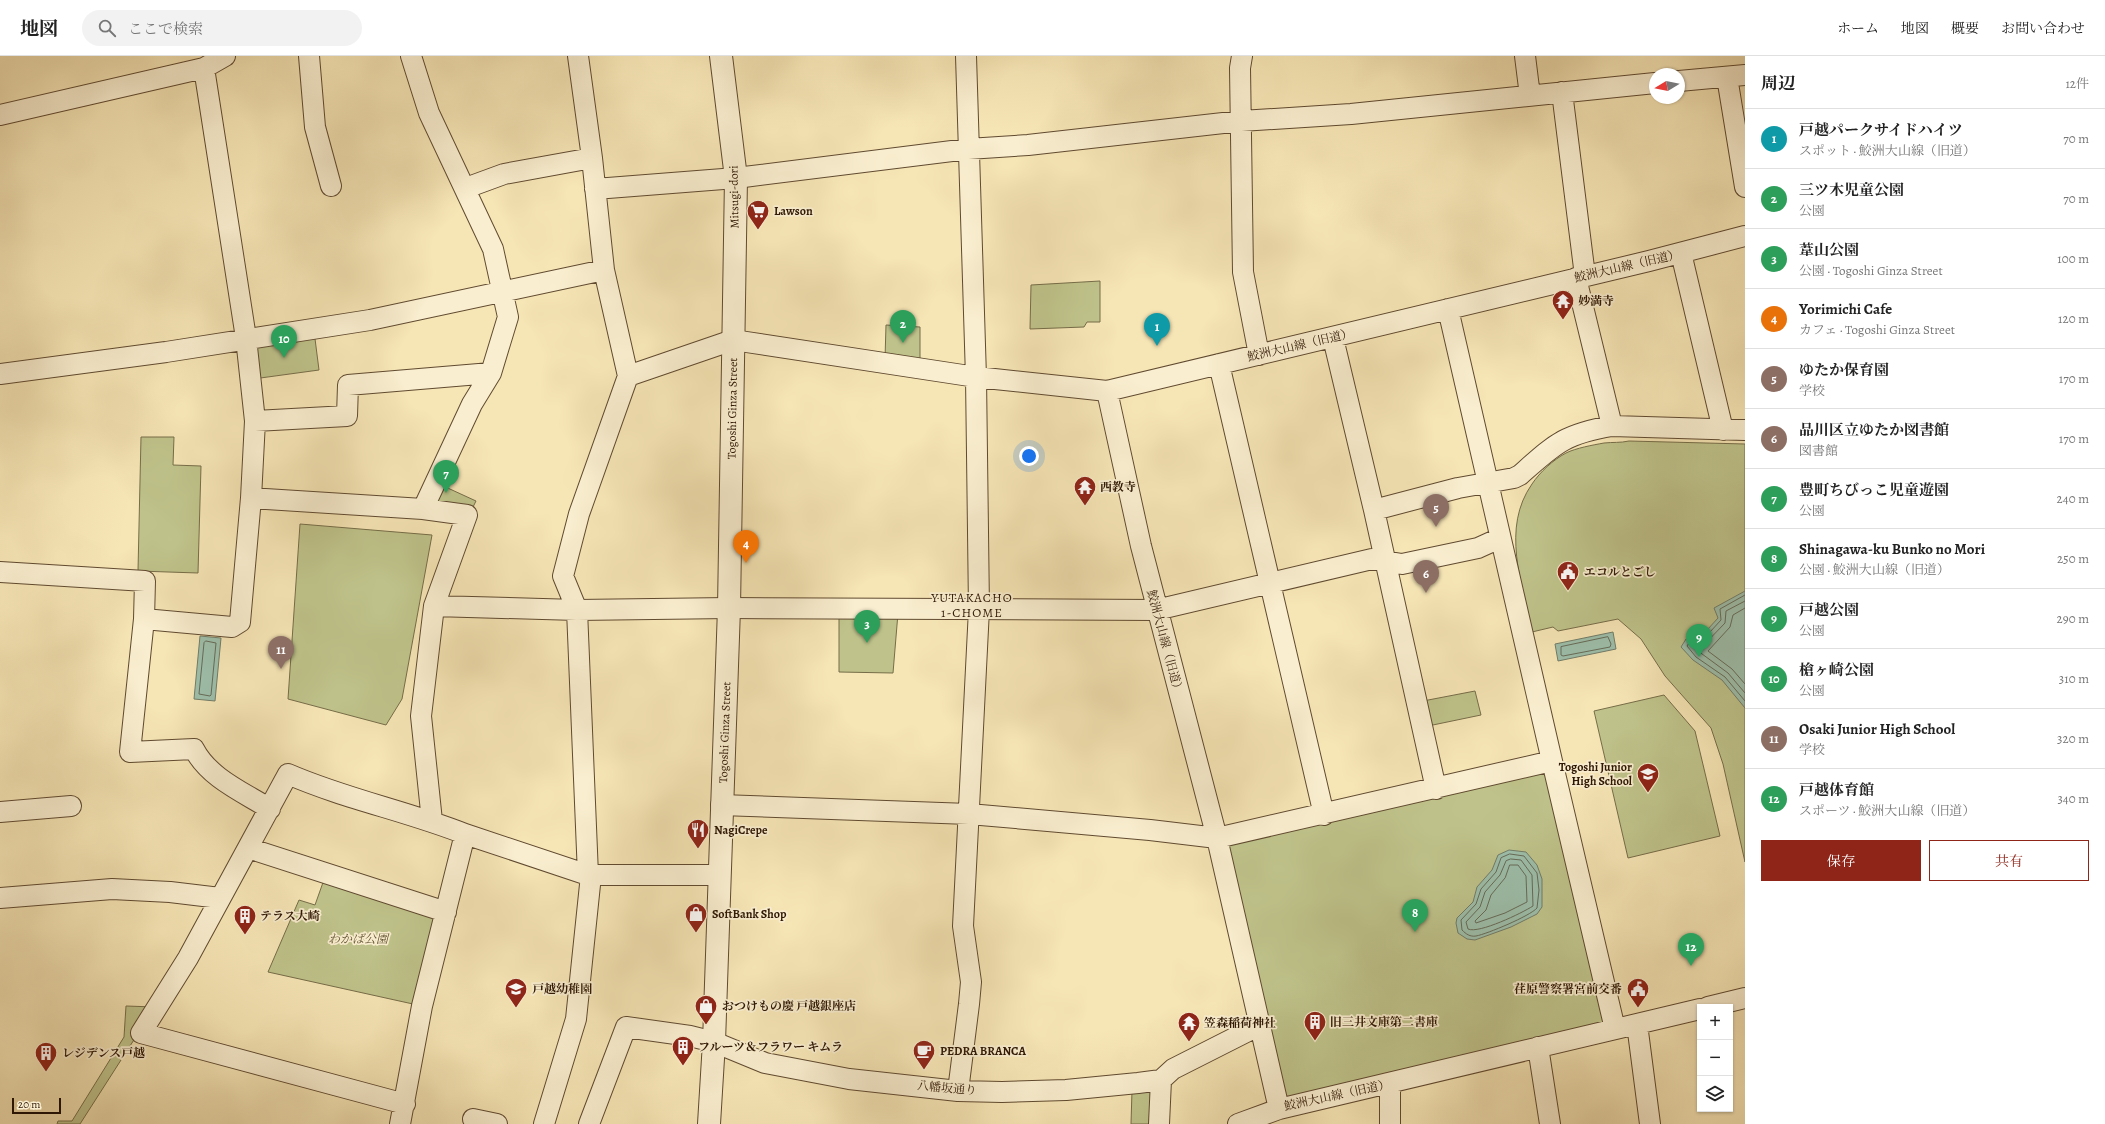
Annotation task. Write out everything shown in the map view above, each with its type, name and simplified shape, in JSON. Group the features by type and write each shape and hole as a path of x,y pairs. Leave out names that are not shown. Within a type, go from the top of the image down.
{"street":[{"path":"0,115 204,68 225,56"},
{"path":"309,56 315,127 331,186"},
{"path":"411,56 429,113 493,250 508,317 491,373 472,404 423,509"},
{"path":"544,1124 576,1019 589,875 577,610 563,576 579,514 628,376 604,270 592,158 578,56"},
{"name":"Mitsugi-dori","path":"721,56 736,178 733,340"},
{"path":"958,1090 970,1004 971,982 963,926 979,609 976,377 966,56"},
{"path":"1242,56 1240,68 1243,272 1259,355"},
{"path":"1525,56 1530,96"},
{"path":"144,619 232,627 240,622 252,498 255,421 246,338 204,68"},
{"path":"1685,80 1736,76 1745,187"},
{"path":"595,189 736,178 968,149 1028,145 1241,121 1351,114 1649,84"},
{"path":"1562,92 1580,277 1612,426"},
{"path":"474,186 504,174 592,158"},
{"name":"鮫洲大山線（旧道）","path":"1697,1010 1279,1109 1217,838 1156,610 1107,391 1333,338 1745,236"},
{"path":"1681,253 1723,430"},
{"path":"0,374 166,352 246,338 370,320 604,270"},
{"path":"1448,309 1552,761 1616,1029"},
{"path":"1333,338 1374,510 1436,789"},
{"path":"628,376 733,340 976,377 1107,391"},
{"name":"Togoshi Ginza Street","path":"709,1124 714,1042 729,608 733,340"},
{"path":"1219,364 1324,815"},
{"path":"255,421 347,416 348,385 491,373"},
{"path":"1374,510 1520,475 1554,445 1577,433 1612,426 1745,430"},
{"path":"252,498 423,509 467,515 434,606 421,716 432,821"},
{"path":"434,606 577,610 729,608 1156,610 1372,559 1402,564 1478,548 1500,538"},
{"path":"0,572 145,581 144,619 130,752 194,749 201,761 216,776 270,809"},
{"path":"721,805 969,814 1150,830 1217,838 1324,815 1552,761"},
{"path":"405,1104 141,1033 188,958 288,774 314,786 432,821 465,834 589,875 719,875"},
{"path":"0,812 70,806"},
{"path":"400,1124 405,1104 422,1006 465,834"},
{"path":"248,848 446,912"},
{"path":"0,898 112,889 170,892 220,898"},
{"path":"1720,1004 1745,998"},
{"path":"1637,1024 1650,1124"},
{"path":"1159,1124 1161,1080 1173,1069 1260,1025"},
{"name":"八幡坂通り","path":"589,1124 626,1027 690,1036 714,1042 765,1063 849,1079 958,1090 1002,1092 1066,1090 1161,1080"},
{"path":"1538,1047 1550,1124"},
{"path":"1390,1083 1390,1124"},
{"path":"1238,1124 1279,1109"},
{"path":"473,1119 497,1124"}],"green space":[{"path":"1100,281 1100,322 1087,322 1084,327 1030,329 1031,285"},
{"path":"886,325 920,327 920,366 885,359"},
{"path":"314,331 319,370 253,379 249,346"},
{"path":"141,437 174,437 173,465 201,466 198,573 138,571"},
{"path":"1629,441 1745,444 1745,862 1723,764 1711,728 1665,676 1641,639 1618,619 1558,631 1553,627 1532,632 1519,575 1517,556 1516,537 1518,519 1523,501 1532,484 1539,475 1566,453 1580,448 1604,443"},
{"path":"439,484 476,501 471,511 428,506"},
{"path":"300,524 432,535 402,699 386,725 288,699"},
{"path":"839,612 898,613 893,673 839,672"},
{"path":"1475,691 1481,715 1428,726 1423,701"},
{"path":"1664,695 1695,731 1720,836 1628,858 1594,711"},
{"path":"1552,761 1615,1029 1279,1109 1217,838"},
{"name":"わかば公園","path":"326,874 446,912 422,1006 268,972 299,900 315,905"},
{"path":"126,1006 155,1007 80,1124 57,1124 58,1121 72,1121 124,1037"},
{"path":"1155,1089 1154,1124 1131,1124 1132,1090"}],"water":[{"path":"1745,591 1745,708 1722,680 1693,660 1681,647 1686,639 1697,641 1718,618 1714,608"},
{"path":"1613,632 1616,649 1558,661 1555,644"},
{"path":"200,636 221,638 215,701 194,699"},
{"path":"1509,850 1526,852 1537,865 1542,879 1542,907 1537,914 1511,927 1475,940 1467,939 1458,933 1456,923 1457,918 1473,902 1477,887 1492,870 1498,855"}],"place":[{"name":"Lawson","path":"758,230"},
{"name":"妙満寺","path":"1563,320"},
{"name":"三ツ木児童公園","path":"903,343"},
{"name":"戸越パークサイドハイツ","path":"1157,346"},
{"name":"槍ヶ崎公園","path":"284,358"},
{"name":"豊町ちびっこ児童遊園","path":"446,493"},
{"name":"西教寺","path":"1085,506"},
{"name":"ゆたか保育園","path":"1436,527"},
{"name":"Yorimichi Cafe","path":"746,563"},
{"name":"エコルとごし","path":"1568,592"},
{"name":"品川区立ゆたか図書館","path":"1426,593"},
{"name":"葦山公園","path":"867,643"},
{"name":"戸越公園","path":"1699,657"},
{"name":"Osaki Junior High School","path":"281,669"},
{"name":"Togoshi Junior High School","path":"1648,794"},
{"name":"NagiCrepe","path":"698,850"},
{"name":"Shinagawa-ku Bunko no Mori","path":"1415,932"},
{"name":"SoftBank Shop","path":"696,934"},
{"name":"テラス大崎","path":"245,936"},
{"name":"戸越体育館","path":"1691,966"},
{"name":"戸越幼稚園","path":"516,1008"},
{"name":"荏原警察署宮前交番","path":"1638,1008"},
{"name":"おつけもの慶 戸越銀座店","path":"706,1026"},
{"name":"笠森稲荷神社","path":"1189,1042"},
{"name":"旧三井文庫第二書庫","path":"1315,1042"},
{"name":"フルーツ＆フラワー キムラ","path":"683,1066"},
{"name":"PEDRA BRANCA","path":"924,1070"},
{"name":"レジデンス戸越","path":"46,1072"}],"district":[{"name":"YUTAKACHO 1-CHOME","path":"972,604"}]}
